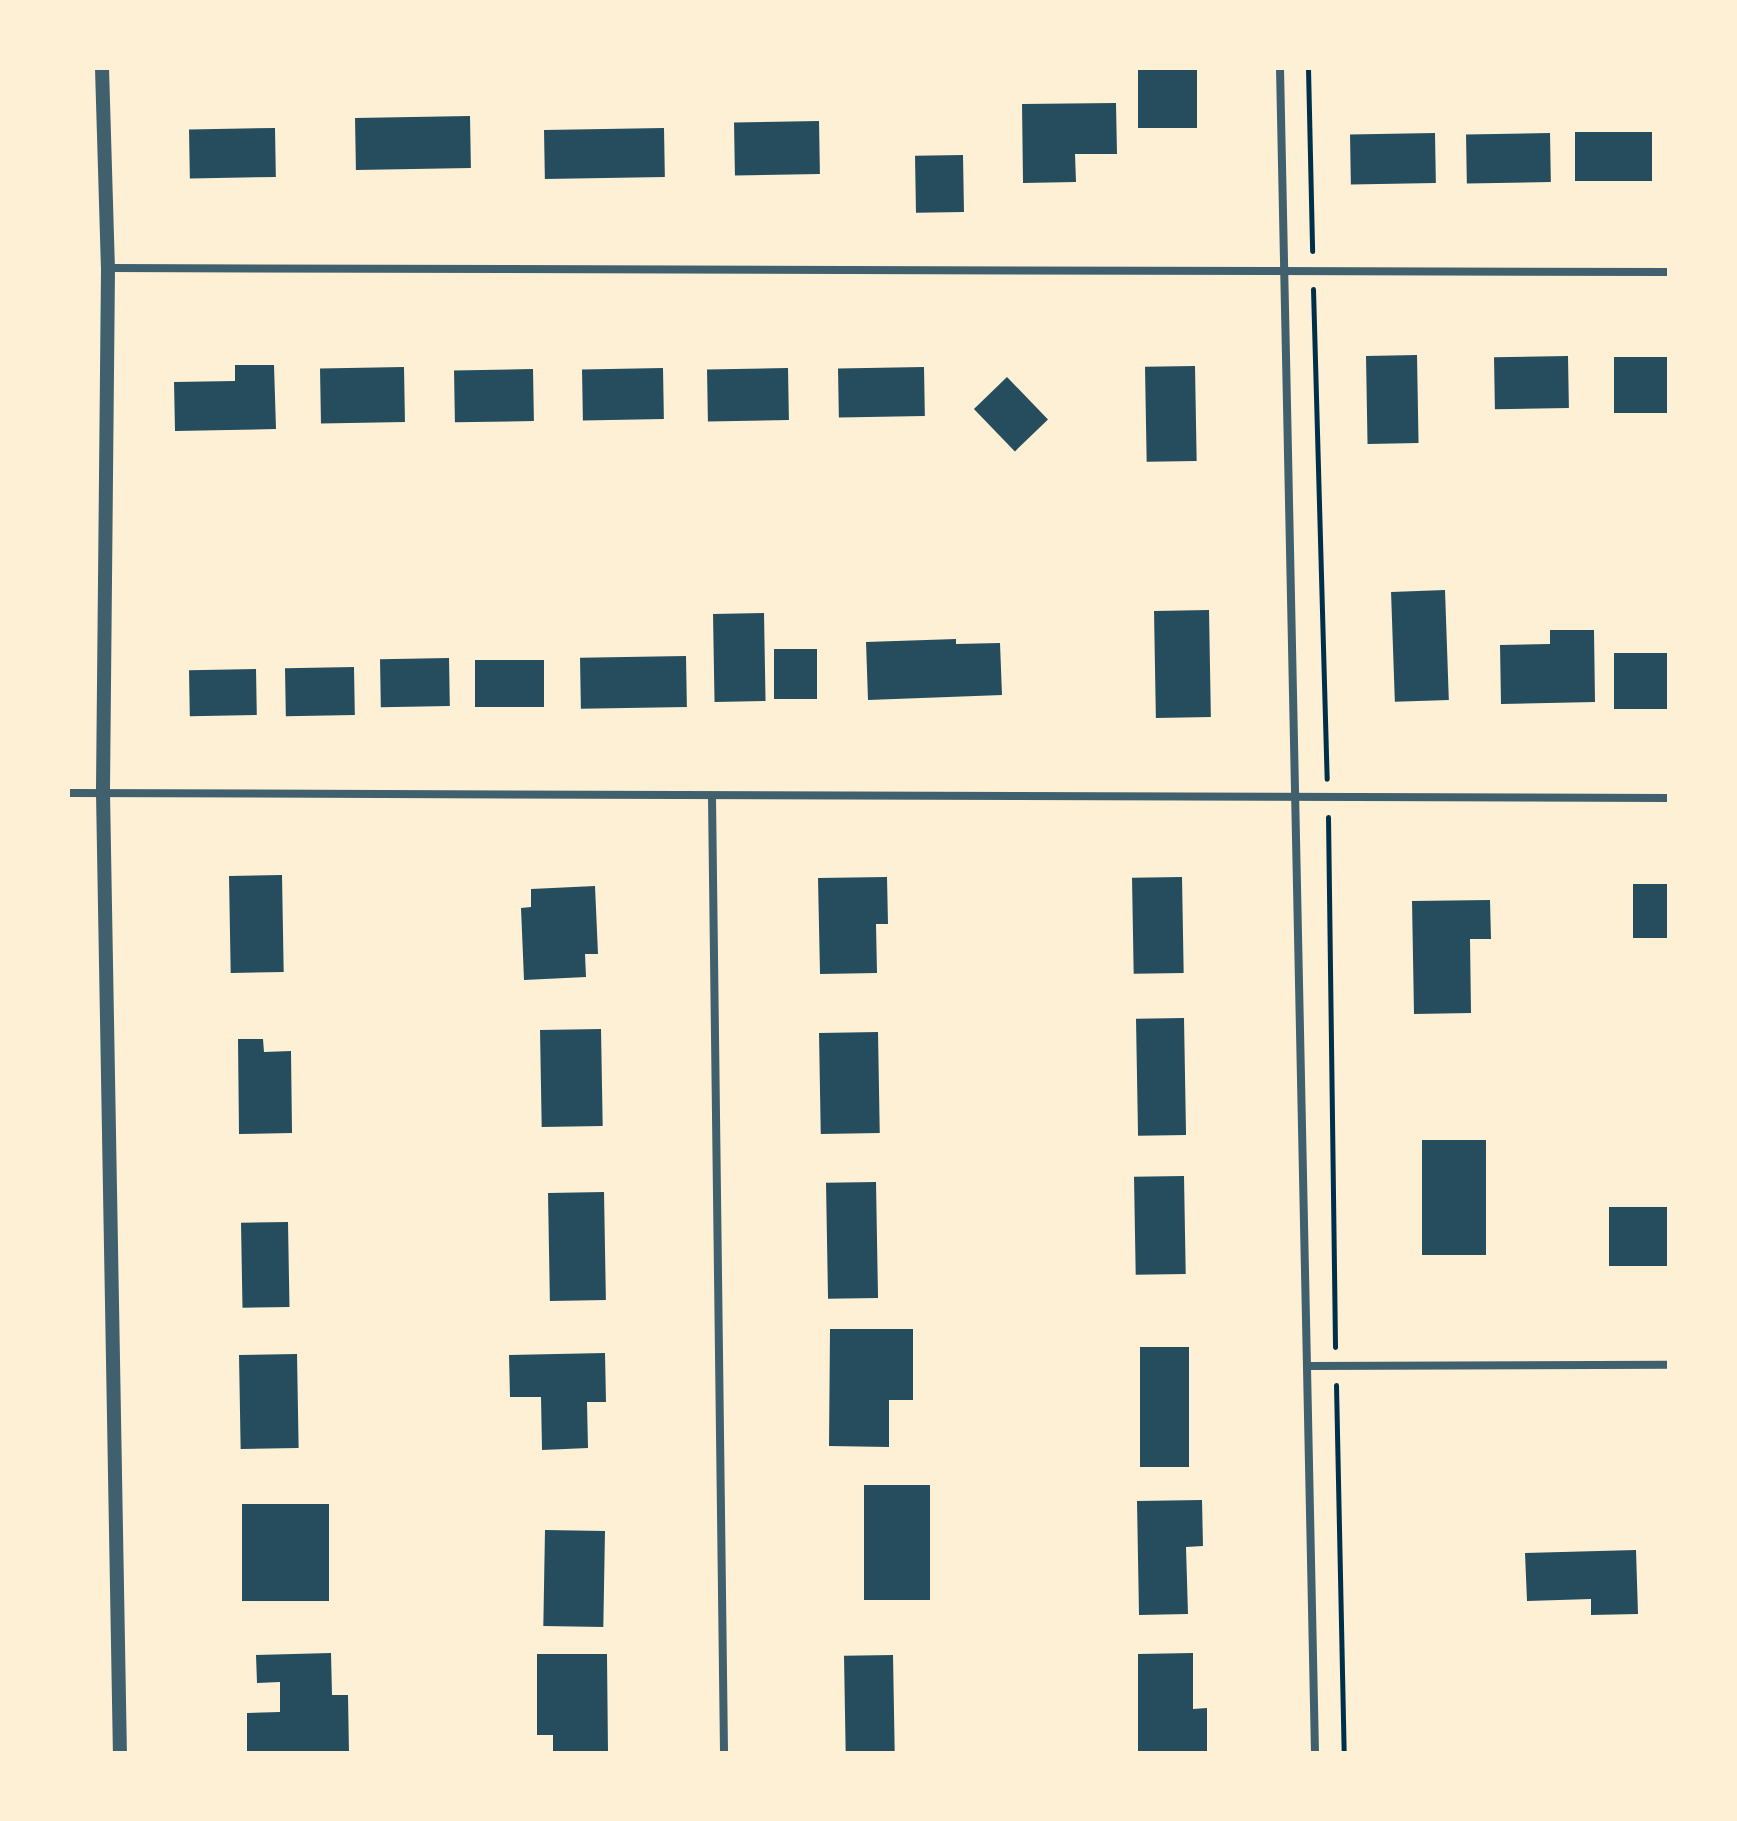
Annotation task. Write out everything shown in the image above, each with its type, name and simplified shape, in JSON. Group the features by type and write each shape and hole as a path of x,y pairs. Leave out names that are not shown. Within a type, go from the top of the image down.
{"street":[{"path":"102,68 108,268 103,793 120,1753"},
{"path":"1280,68 1299,799 1315,1753"},
{"path":"108,268 1669,272"},
{"path":"68,793 1669,798"},
{"path":"712,797 724,1753"},
{"path":"1308,1366 1669,1365"}],"path":[{"path":"1308,68 1327,798 1344,1753"}],"building":[{"path":"1138,68 1197,68 1197,128 1138,128"},
{"path":"1116,103 1117,154 1075,154 1076,182 1023,183 1022,104"},
{"path":"470,116 471,168 356,170 355,118"},
{"path":"819,121 820,174 735,175 734,122"},
{"path":"275,128 276,177 190,178 189,130"},
{"path":"664,128 665,177 545,179 544,130"},
{"path":"1575,132 1652,132 1652,181 1575,181"},
{"path":"1435,133 1436,183 1351,184 1350,134"},
{"path":"1550,133 1551,182 1467,183 1466,134"},
{"path":"963,155 964,212 916,213 915,156"},
{"path":"1417,355 1419,443 1368,444 1366,356"},
{"path":"1568,356 1569,408 1495,409 1494,357"},
{"path":"1614,357 1669,357 1669,413 1614,413"},
{"path":"235,365 274,365 276,429 175,431 174,382 235,381"},
{"path":"1195,366 1197,461 1147,462 1145,367"},
{"path":"404,367 405,422 321,423 320,368"},
{"path":"924,367 925,416 839,417 838,369"},
{"path":"663,368 664,419 583,420 582,369"},
{"path":"788,368 789,420 708,421 707,369"},
{"path":"533,369 534,421 455,422 454,370"},
{"path":"1007,377 1048,419 1015,451 974,409"},
{"path":"1445,590 1449,700 1395,702 1391,592"},
{"path":"1209,610 1211,717 1156,718 1154,611"},
{"path":"764,613 766,701 715,702 713,614"},
{"path":"1550,630 1594,630 1595,702 1501,704 1500,645 1550,644"},
{"path":"956,639 956,644 1000,643 1002,695 868,700 866,642"},
{"path":"774,649 817,649 817,699 774,699"},
{"path":"1614,653 1669,653 1669,709 1614,709"},
{"path":"686,656 687,707 581,709 580,658"},
{"path":"449,658 450,706 381,707 380,659"},
{"path":"475,660 544,660 544,707 475,707"},
{"path":"354,667 355,715 286,716 285,668"},
{"path":"256,669 257,715 190,716 189,670"},
{"path":"282,875 284,972 231,973 229,876"},
{"path":"887,877 888,924 876,924 877,973 820,974 818,878"},
{"path":"1182,877 1184,973 1134,974 1132,878"},
{"path":"1633,884 1669,884 1669,938 1633,938"},
{"path":"595,886 598,954 585,954 586,977 524,980 521,908 531,907 531,889"},
{"path":"1490,900 1491,939 1470,939 1471,1013 1414,1014 1412,901"},
{"path":"1184,1018 1186,1135 1138,1136 1136,1019"},
{"path":"601,1029 603,1126 542,1127 540,1030"},
{"path":"878,1032 880,1133 821,1134 819,1033"},
{"path":"238,1039 263,1039 264,1052 291,1051 292,1133 239,1134"},
{"path":"1422,1140 1486,1140 1486,1255 1422,1255"},
{"path":"1184,1176 1186,1274 1136,1275 1134,1177"},
{"path":"876,1182 878,1298 828,1299 826,1183"},
{"path":"604,1192 606,1300 550,1301 548,1193"},
{"path":"1609,1207 1669,1207 1669,1266 1609,1266"},
{"path":"288,1222 289,1307 242,1308 241,1223"},
{"path":"830,1329 913,1329 913,1400 889,1400 889,1447 829,1446"},
{"path":"1140,1347 1189,1347 1189,1467 1140,1467"},
{"path":"605,1353 606,1402 587,1402 588,1448 542,1450 541,1397 510,1397 509,1355"},
{"path":"297,1354 299,1448 241,1449 239,1355"},
{"path":"864,1485 930,1485 930,1600 864,1600"},
{"path":"1202,1500 1203,1546 1186,1547 1188,1614 1139,1615 1137,1501"},
{"path":"242,1504 329,1504 329,1601 242,1601"},
{"path":"545,1530 605,1531 603,1627 543,1626"},
{"path":"1636,1550 1638,1614 1591,1615 1591,1599 1527,1601 1525,1553"},
{"path":"331,1653 332,1695 348,1695 349,1753 247,1753 247,1713 280,1712 280,1682 257,1683 256,1655"},
{"path":"1193,1653 1193,1709 1207,1708 1207,1753 1138,1753 1138,1654"},
{"path":"537,1654 607,1654 608,1753 553,1753 553,1735 537,1735"},
{"path":"893,1655 895,1753 846,1753 844,1656"}]}
